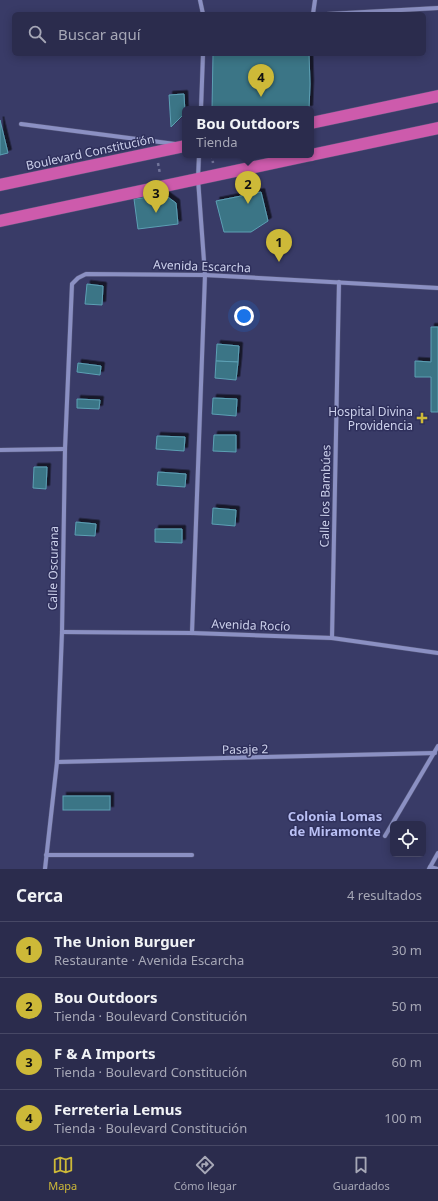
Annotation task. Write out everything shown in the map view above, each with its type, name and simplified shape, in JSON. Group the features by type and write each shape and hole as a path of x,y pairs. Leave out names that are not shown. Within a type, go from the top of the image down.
{"highway":[{"path":"314,121 438,96"},
{"path":"314,154 438,128"},
{"name":"Boulevard Constitución","path":"0,185 182,147"},
{"path":"0,221 297,158"}],"street":[{"path":"200,0 203,12"},
{"path":"313,12 315,0"},
{"path":"365,12 438,8"},
{"path":"201,106 203,56"},
{"path":"21,124 182,146"},
{"path":"192,633 205,275 198,179 199,158"},
{"name":"Avenida Escarcha","path":"86,274 205,275 438,288"},
{"name":"Calle Oscurana","path":"45,869 57,762 62,632 65,449 72,284 78,278 86,274"},
{"name":"Calle los Bambúes","path":"332,638 339,282"},
{"path":"0,450 65,449"},
{"name":"Avenida Rocío","path":"62,632 192,633 332,638 438,653"},
{"path":"385,836 438,746"},
{"name":"Pasaje 2","path":"57,762 434,753"},
{"path":"429,868 438,853"},
{"path":"46,855 192,855"},
{"path":"429,868 438,868"}],"path":[{"path":"157,152 162,186"}],"building":[{"path":"213,56 309,56 309,106 212,106"},
{"path":"184,94 185,106 182,106 182,116 171,127 169,95"},
{"path":"0,120 8,153 0,155"},
{"path":"261,192 268,221 251,232 224,232 216,201"},
{"path":"165,195 176,203 178,224 138,229 134,199"},
{"path":"87,284 103,286 102,305 85,304"},
{"path":"431,327 438,327 438,412 431,412 431,377 415,377 415,361 431,362"},
{"path":"217,344 239,346 238,362 216,361"},
{"path":"216,361 238,362 236,380 215,378"},
{"path":"78,363 101,366 100,375 77,372"},
{"path":"213,398 237,399 236,416 212,414"},
{"path":"77,399 100,400 99,409 77,408"},
{"path":"214,435 236,435 236,452 213,451"},
{"path":"157,436 185,437 184,451 156,449"},
{"path":"34,467 47,467 46,489 33,488"},
{"path":"158,472 186,474 185,487 157,485"},
{"path":"213,508 236,510 235,526 212,524"},
{"path":"76,522 96,524 95,536 75,535"},
{"path":"155,529 182,529 182,543 155,542"},
{"path":"63,796 110,796 110,810 63,810"}],"place":[{"name":"Ferreteria Lemus","path":"261,97"},
{"name":"Bou Outdoors","path":"248,204"},
{"name":"F & A Imports","path":"156,213"},
{"name":"The Union Burguer","path":"279,262"},
{"name":"Hospital Divina Providencia","path":"422,418"}],"district":[{"name":"Colonia Lomas de Miramonte","path":"335,824"}]}
